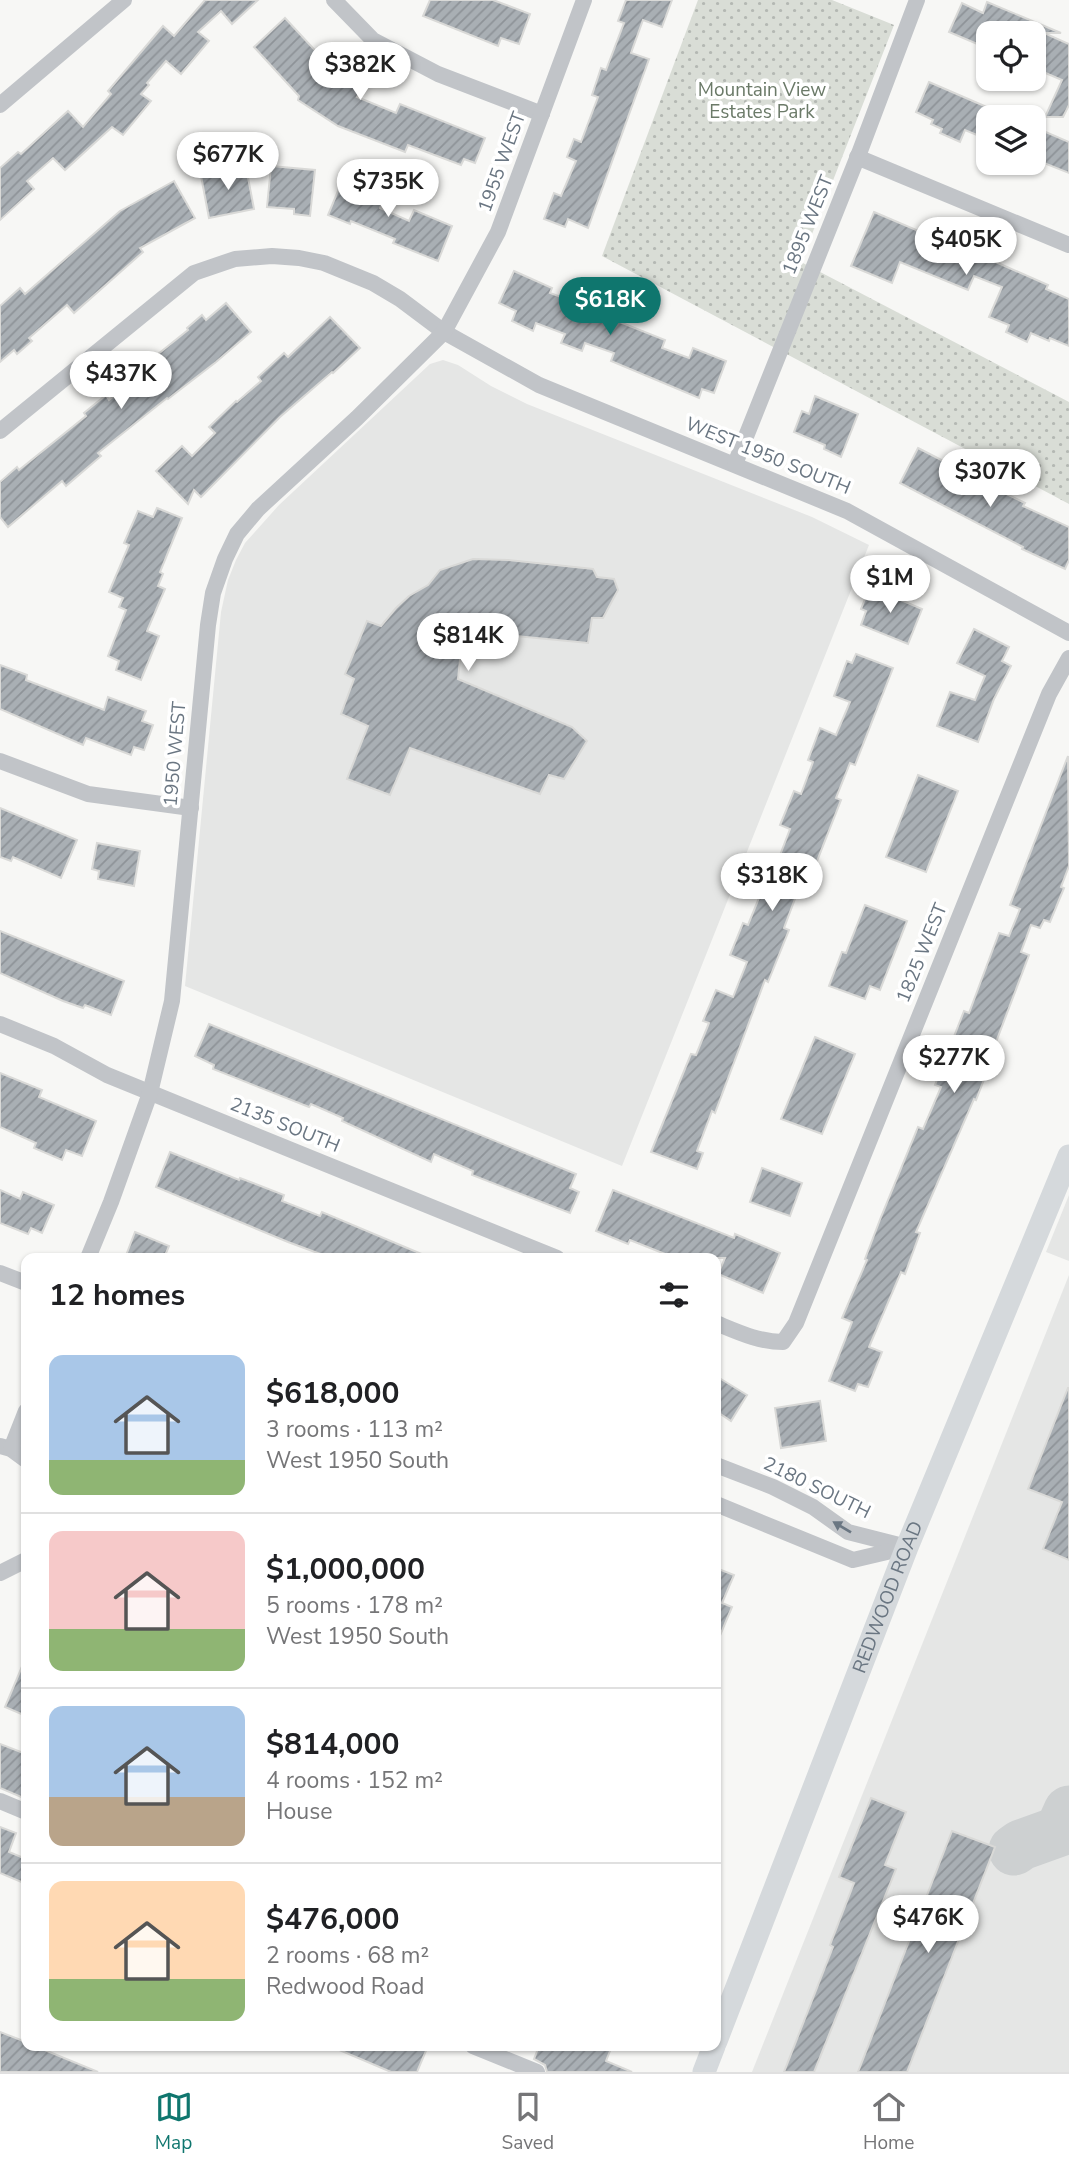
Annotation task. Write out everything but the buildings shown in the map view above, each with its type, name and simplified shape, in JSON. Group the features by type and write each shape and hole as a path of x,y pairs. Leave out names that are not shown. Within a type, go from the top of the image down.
{"main road":[{"name":"REDWOOD ROAD","path":"721,2028 907,1547 1069,1156"},
{"name":"REDWOOD ROAD","path":"704,2072 712,2051"}],"street":[{"path":"0,105 124,0"},
{"path":"334,0 373,40 438,74 542,114"},
{"name":"1955 WEST","path":"444,332 498,232 584,0"},
{"name":"1895 WEST","path":"735,464 917,0"},
{"path":"857,157 1069,246"},
{"name":"WEST 1950 SOUTH","path":"0,431 194,273 235,259 272,256 299,258 324,263 373,283 400,299 444,332 539,385 847,511 1069,633"},
{"name":"1950 WEST","path":"90,1253 150,1093 172,1001 208,625 214,593 225,559 237,534 258,509 357,418 444,332"},
{"name":"1825 WEST","path":"721,1325 762,1340 783,1342 802,1312 1049,694 1069,658"},
{"path":"0,761 88,794 191,808"},
{"name":"2135 SOUTH","path":"0,1024 54,1045 92,1068 150,1093 545,1253"},
{"path":"0,1273 21,1281"},
{"path":"21,1420 5,1447 21,1457"},
{"name":"2180 SOUTH","path":"721,1467 773,1487 813,1507 848,1532 907,1547"},
{"path":"721,1506 853,1560 907,1547"},
{"path":"0,1573 21,1563"},
{"path":"0,1801 21,1810"},
{"path":"485,2051 537,2072"}],"shaded area":[{"path":"443,360 458,365 527,404 812,517 869,545 622,1166 185,986 221,612 228,580 236,560 245,543 279,505 430,364"},
{"path":"1069,1195 1069,1261 1046,1252"},
{"path":"1069,1275 1069,2072 752,2072"}],"green space":[{"name":"Mountain View Estates Park","path":"698,0 832,0 894,25 801,262 1069,402 1069,504 602,256"}],"taxiway":[{"path":"1014,1850 1060,1831 1069,1811"}]}
